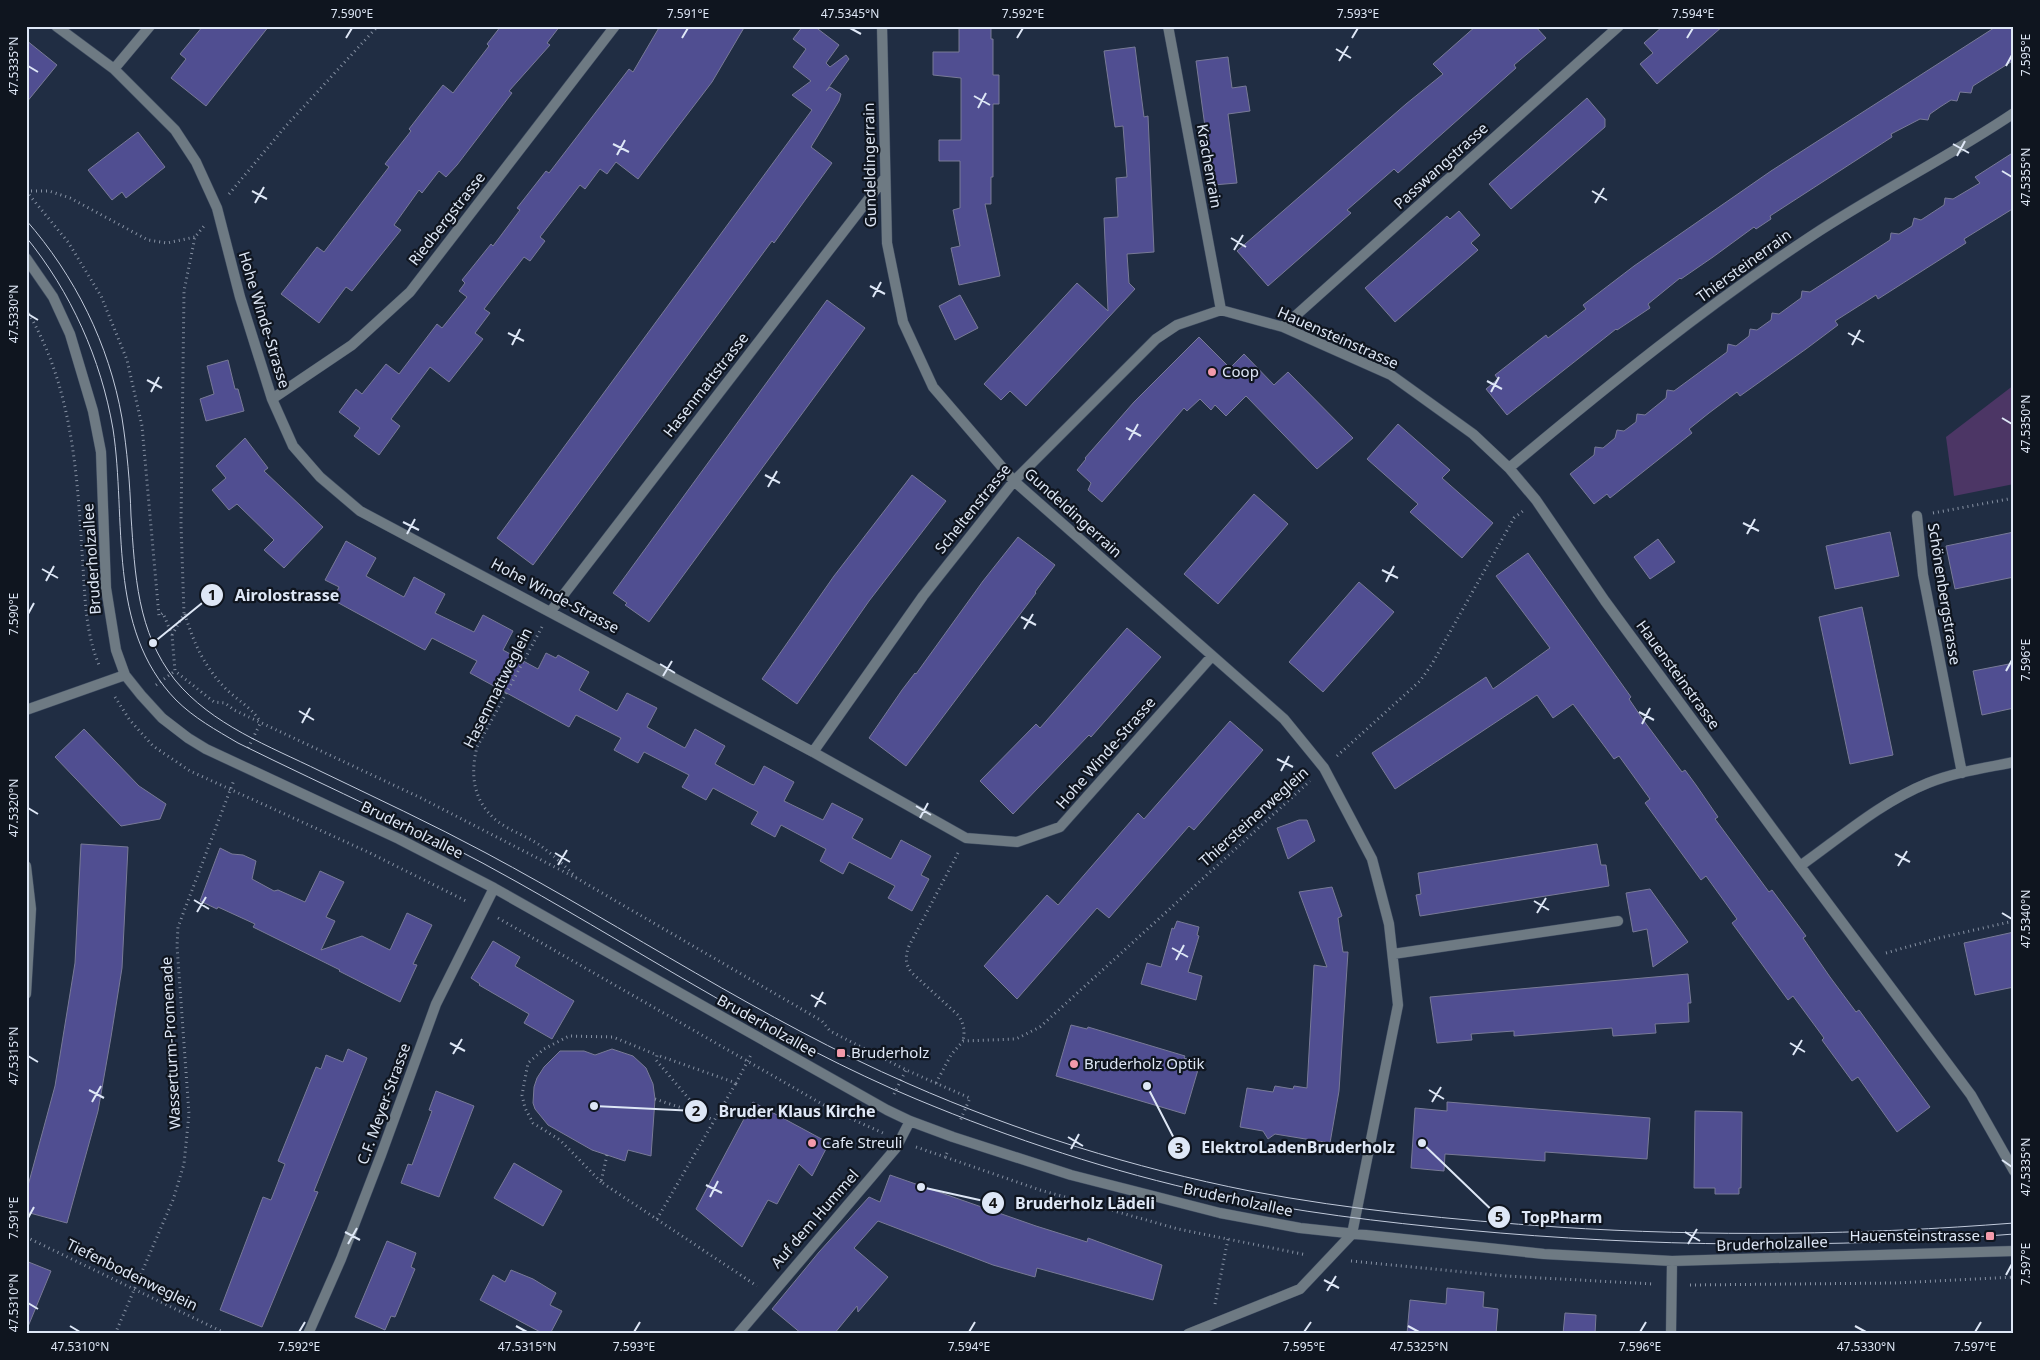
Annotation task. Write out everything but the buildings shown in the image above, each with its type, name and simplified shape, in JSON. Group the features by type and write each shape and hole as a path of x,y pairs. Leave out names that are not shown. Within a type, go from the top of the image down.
{"street":[{"name":"Hohe Winde-Strasse","path":"56,26 114,69 175,130 196,162 217,208 240,297 272,399 293,446 320,477 360,510 813,752 966,838 1017,842 1060,827 1212,656"},
{"path":"114,69 150,26"},
{"name":"Riedbergstrasse","path":"272,399 352,345 410,292 616,26"},
{"name":"Gundeldingerrain","path":"882,26 884,178 887,243 903,322 933,387 1014,480 1284,719 1324,768 1372,859 1390,924 1398,1005 1352,1234"},
{"name":"Krachenrain","path":"1168,26 1221,310"},
{"name":"Passwangstrasse","path":"1283,327 1619,26"},
{"name":"Thiersteinerrain","path":"1509,468 1613,382 1709,309 1805,240 2014,113"},
{"name":"Hasenmattstrasse","path":"551,611 884,178"},
{"name":"Bruderholzallee","path":"26,258 53,297 70,334 93,411 101,452 106,588 116,650 125,674 162,718 206,749 399,839 494,888 887,1110 953,1137 1071,1175 1220,1213 1300,1228 1544,1254 1672,1261 2014,1251"},
{"name":"Hauensteinstrasse","path":"1221,310 1283,327 1391,376 1473,434 1509,468 1536,500 1605,601 1971,1095 2014,1171"},
{"name":"Scheltenstrasse","path":"813,752 923,596 1014,480 1156,339 1177,325 1221,310"},
{"name":"Schönenbergstrasse","path":"1917,516 1923,575 1962,773"},
{"path":"26,710 125,674"},
{"path":"1800,866 1893,800 1929,782 2014,762"},
{"path":"26,866 31,909 26,994"},
{"name":"C.F. Meyer-Strasse","path":"308,1334 341,1259 436,1004 494,888"},
{"path":"1393,954 1618,921"},
{"name":"Auf dem Hummel","path":"738,1334 896,1148 910,1121"},
{"path":"1188,1334 1300,1289 1352,1234"},
{"path":"1672,1261 1672,1334"}],"path":[{"path":"26,191 49,191 70,198 148,240 167,243 195,237"},
{"path":"26,191 68,242 101,296 127,360 142,426 159,616 163,613 172,635 175,671 214,702 225,703 234,710 421,798 578,879 822,1021 830,1031 906,1070 970,1098 946,1157"},
{"path":"26,309 37,327 54,365 70,427 77,477 86,620 94,652 106,682 130,719 153,746 190,771 368,852 483,910 836,1112 899,1141 1040,1190 1178,1229 1307,1255"},
{"name":"Schönenbergstrasse","path":"1917,516 2014,498"},
{"name":"Thiersteinerweglein","path":"963,1041 1016,1039 1040,1027 1420,681 1432,664 1514,518 1536,500"},
{"path":"181,524 184,614 192,637 204,661 224,687 256,714 261,722"},
{"name":"Hasenmattweglein","path":"551,611 477,747 473,764 473,781 483,805 497,821 540,846 578,879"},
{"path":"172,635 184,614"},
{"path":"153,687 175,671"},
{"path":"246,753 261,722"},
{"name":"Wasserturm-Promenade","path":"114,1334 173,1200 184,1164 189,1114 177,946 178,927 235,777"},
{"path":"936,1083 951,1055 963,1041 963,1024 959,1016 912,973 905,960 909,946 966,838"},
{"path":"1869,959 1939,938 2014,922"},
{"path":"736,1083 613,1037 569,1036 544,1049 528,1063 522,1095 525,1108 533,1123 560,1140 601,1182 770,1295"},
{"path":"656,1219 760,1039"},
{"path":"657,1055 656,1060 690,1100 691,1111"},
{"path":"887,1110 906,1070"},
{"path":"655,1099 714,1120"},
{"path":"601,1182 607,1155"},
{"name":"Tiefenbodenweglein","path":"26,1237 227,1334"},
{"path":"1210,1324 1228,1239"}],"shaded area":[{"path":"2014,385 2014,484 1954,496 1946,437"}],"tram line":[{"path":"26,220 60,264 88,312 108,364 124,430 134,559 140,602 145,622 162,662 190,696 206,710 242,733 425,821 486,853 748,1003 854,1059 992,1118 1077,1147 1207,1182 1326,1204 1480,1221 1557,1227 1671,1232 1843,1232 2014,1223"},
{"path":"26,237 57,280 70,303 82,327 101,377 113,429 117,464 123,572 129,607 139,640 154,671 176,700 198,718 238,743 483,863 764,1025 814,1051 916,1099 1026,1141 1137,1176 1213,1194 1307,1211 1370,1220 1534,1236 1671,1243 1809,1244 1946,1239 2014,1234"}],"place":[{"name":"Coop","path":"1212,372"},
{"name":"Airolostrasse","path":"153,643"},
{"name":"Bruderholz","path":"841,1053"},
{"name":"Bruderholz Optik","path":"1074,1064"},
{"name":"ElektroLadenBruderholz","path":"1147,1086"},
{"name":"Bruder Klaus Kirche","path":"594,1106"},
{"name":"Cafe Streuli","path":"812,1143"},
{"name":"TopPharm","path":"1422,1143"},
{"name":"Bruderholz Lädeli","path":"921,1187"},
{"name":"Hauensteinstrasse","path":"1990,1236"}]}
